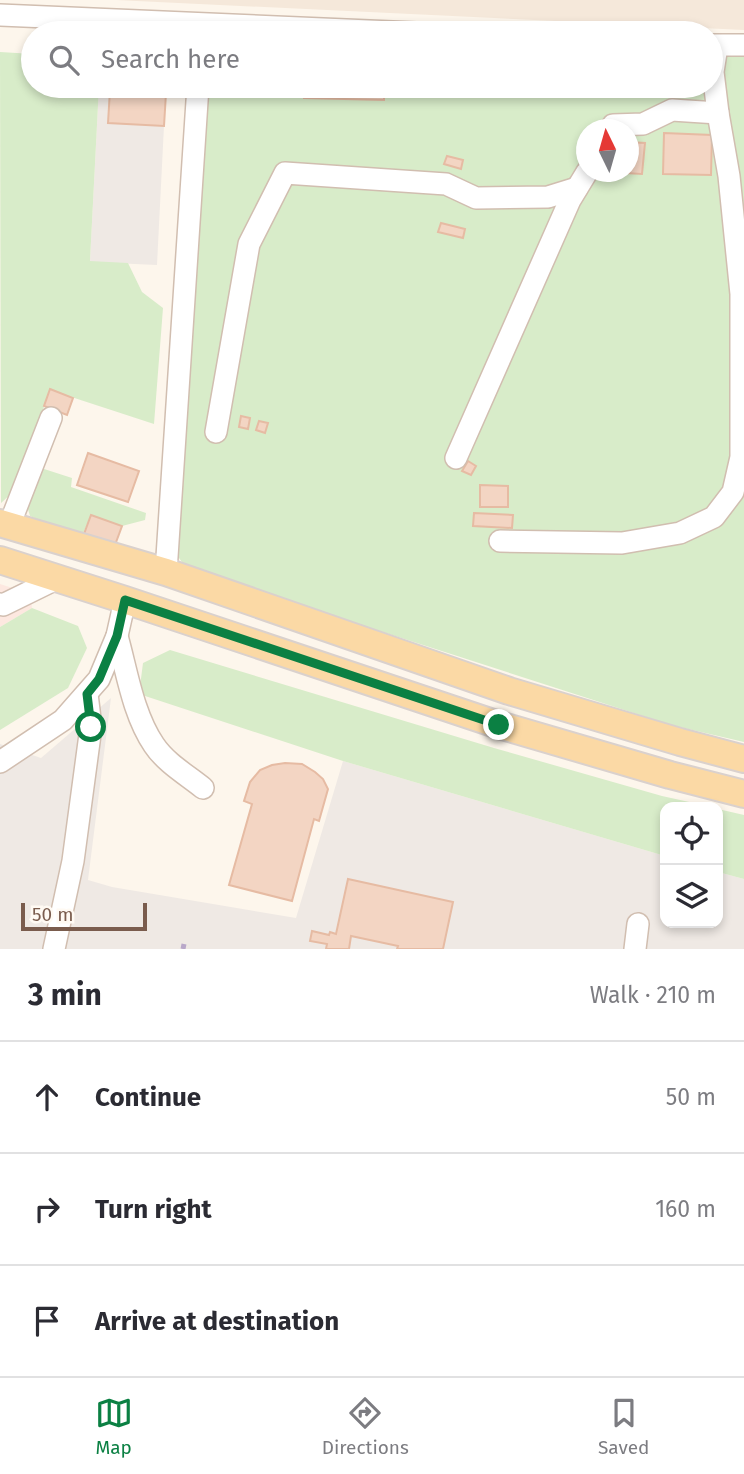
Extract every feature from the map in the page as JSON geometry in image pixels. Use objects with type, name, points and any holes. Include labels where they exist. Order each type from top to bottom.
[{"type":"main road","points":[[4,525],[166,572],[509,691],[744,759]]},
{"type":"main road","points":[[0,560],[499,725],[744,794]]},
{"type":"street","points":[[0,15],[86,21]]},
{"type":"street","points":[[723,46],[744,45]]},
{"type":"street","points":[[166,572],[197,98]]},
{"type":"street","points":[[500,541],[622,543],[680,533],[714,517],[733,492],[741,457],[741,294],[729,176],[716,98]]},
{"type":"street","points":[[639,124],[672,110],[718,113]]},
{"type":"street","points":[[216,432],[249,244],[285,173],[446,184],[476,198],[548,197],[578,182]]},
{"type":"street","points":[[456,458],[581,182]]},
{"type":"street","points":[[4,525],[51,418]]},
{"type":"street","points":[[0,604],[3,605],[58,578]]},
{"type":"street","points":[[0,762],[64,720],[99,679],[117,636],[125,600]]},
{"type":"street","points":[[117,636],[144,727],[155,746],[170,762],[203,788]]},
{"type":"street","points":[[54,949],[73,861],[91,727],[87,694]]},
{"type":"street","points":[[635,949],[638,924]]},
{"type":"shaded area","points":[[116,0],[744,0],[744,30],[723,29],[723,21],[556,21]]},
{"type":"shaded area","points":[[98,98],[165,98],[157,265],[90,262]]},
{"type":"shaded area","points":[[0,584],[25,592],[32,608],[0,627]]},
{"type":"shaded area","points":[[111,698],[88,880],[112,887],[296,918],[343,761],[660,855],[660,928],[723,928],[723,873],[744,879],[744,949],[0,949],[0,744],[41,758]]},
{"type":"green space","points":[[0,52],[21,53],[21,98],[98,98],[90,261],[128,263],[142,292],[163,308],[154,424],[50,390],[14,491],[1,503]]},
{"type":"green space","points":[[723,54],[744,55],[744,742],[671,725],[187,569],[179,558],[176,536],[204,98],[723,98]]},
{"type":"green space","points":[[41,468],[72,478],[71,487],[146,513],[145,520],[122,526],[91,515],[81,538],[30,516],[27,506]]},
{"type":"green space","points":[[32,608],[78,626],[87,648],[68,688],[0,730],[0,627]]},
{"type":"green space","points":[[170,650],[494,748],[689,802],[660,802],[660,855],[343,761],[139,694],[143,663]]},
{"type":"green space","points":[[723,810],[744,815],[744,879],[723,873]]},
{"type":"building","points":[[110,98],[166,98],[164,126],[108,123]]},
{"type":"building","points":[[304,98],[384,98],[384,100]]},
{"type":"building","points":[[664,133],[712,135],[711,175],[663,174]]},
{"type":"building","points":[[639,143],[645,143],[642,174],[639,174]]},
{"type":"building","points":[[447,156],[463,160],[461,169],[444,164]]},
{"type":"building","points":[[441,223],[465,229],[463,238],[438,232]]},
{"type":"building","points":[[50,389],[73,398],[67,415],[44,406]]},
{"type":"building","points":[[241,416],[250,418],[248,429],[239,427]]},
{"type":"building","points":[[259,421],[268,423],[265,433],[256,430]]},
{"type":"building","points":[[88,453],[139,471],[128,502],[77,485]]},
{"type":"building","points":[[468,461],[476,466],[471,475],[462,471]]},
{"type":"building","points":[[480,485],[508,486],[508,507],[480,507]]},
{"type":"building","points":[[474,513],[513,515],[512,528],[473,526]]},
{"type":"building","points":[[91,515],[122,526],[115,545],[84,534]]},
{"type":"building","points":[[285,763],[302,764],[323,779],[328,789],[319,821],[314,819],[292,901],[229,885],[252,804],[244,801],[250,782],[260,770]]},
{"type":"building","points":[[348,879],[453,902],[443,949],[397,949],[398,946],[351,936],[349,949],[326,949],[327,944],[310,941],[312,931],[336,934]]},
{"type":"railway","points":[[183,949],[184,944]]},
{"type":"route","points":[[91,727],[87,694],[99,679],[117,636],[125,600],[499,725]]}]
